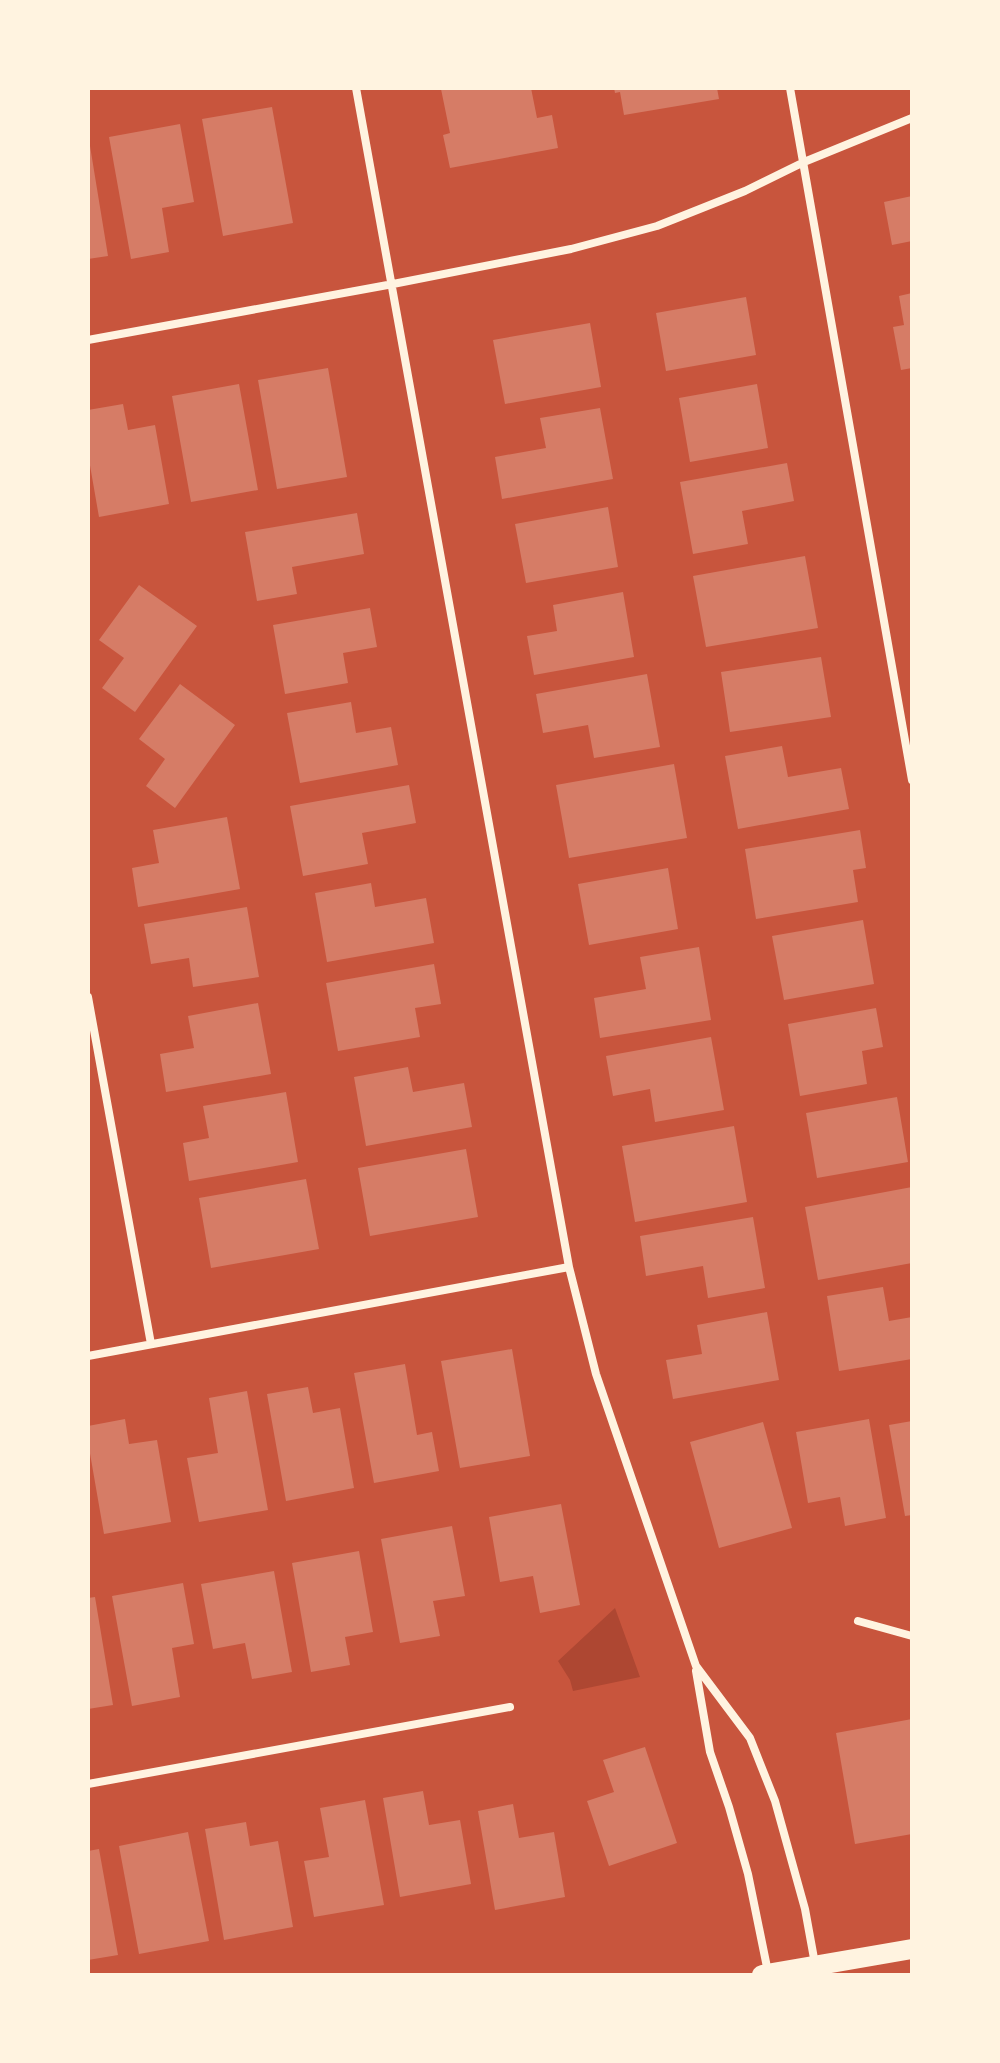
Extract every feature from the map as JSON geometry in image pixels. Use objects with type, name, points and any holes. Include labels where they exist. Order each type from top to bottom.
[{"type":"main road","points":[[767,1975],[816,1971],[912,1949]]},
{"type":"street","points":[[356,88],[569,1267],[596,1374],[696,1666],[710,1752],[748,1874],[767,1975]]},
{"type":"street","points":[[790,88],[912,780]]},
{"type":"street","points":[[88,340],[571,249],[657,226],[912,118]]},
{"type":"street","points":[[88,997],[151,1344]]},
{"type":"street","points":[[88,1356],[569,1267]]},
{"type":"street","points":[[858,1621],[912,1636]]},
{"type":"street","points":[[696,1666],[750,1738],[775,1801],[805,1909],[816,1971]]},
{"type":"street","points":[[88,1784],[510,1707]]},
{"type":"shaded area","points":[[615,1608],[640,1677],[573,1691],[558,1661]]},
{"type":"building","points":[[531,88],[537,118],[552,115],[558,148],[450,168],[443,135],[450,133],[441,89]]},
{"type":"building","points":[[614,88],[717,88],[719,99],[624,115],[620,92],[615,93]]},
{"type":"building","points":[[272,107],[293,223],[223,236],[202,119]]},
{"type":"building","points":[[180,124],[194,202],[162,208],[169,252],[131,259],[109,137]]},
{"type":"building","points":[[88,146],[108,256],[88,259]]},
{"type":"building","points":[[912,196],[912,241],[892,245],[884,202]]},
{"type":"building","points":[[912,293],[912,368],[901,370],[893,327],[904,325],[899,296]]},
{"type":"building","points":[[746,297],[756,355],[666,371],[656,313]]},
{"type":"building","points":[[590,323],[601,387],[505,404],[493,340]]},
{"type":"building","points":[[328,368],[347,477],[277,489],[258,380]]},
{"type":"building","points":[[239,384],[258,490],[191,502],[172,396]]},
{"type":"building","points":[[757,384],[768,448],[690,462],[679,398]]},
{"type":"building","points":[[123,404],[128,430],[155,425],[169,504],[99,517],[88,454],[88,410]]},
{"type":"building","points":[[600,408],[613,479],[502,499],[495,457],[546,448],[540,418]]},
{"type":"building","points":[[787,463],[794,501],[742,511],[748,544],[693,554],[680,482]]},
{"type":"building","points":[[608,507],[618,567],[526,583],[515,524]]},
{"type":"building","points":[[357,513],[364,554],[292,567],[297,594],[257,601],[245,532]]},
{"type":"building","points":[[805,556],[818,628],[706,647],[693,576]]},
{"type":"building","points":[[139,585],[197,626],[135,712],[102,688],[124,658],[99,640]]},
{"type":"building","points":[[623,592],[634,657],[534,675],[527,636],[557,631],[553,605]]},
{"type":"building","points":[[370,608],[377,647],[343,653],[348,683],[285,694],[273,625]]},
{"type":"building","points":[[821,657],[831,717],[730,732],[721,672]]},
{"type":"building","points":[[647,674],[660,747],[594,758],[588,725],[543,733],[536,694]]},
{"type":"building","points":[[180,684],[235,725],[175,808],[146,786],[165,759],[139,739]]},
{"type":"building","points":[[351,702],[356,733],[391,727],[398,765],[300,783],[287,713]]},
{"type":"building","points":[[782,746],[788,777],[841,768],[849,809],[738,829],[725,756]]},
{"type":"building","points":[[674,764],[687,838],[569,858],[556,785]]},
{"type":"building","points":[[409,785],[416,823],[362,833],[368,864],[303,876],[290,806]]},
{"type":"building","points":[[227,817],[240,889],[138,907],[132,868],[159,863],[153,830]]},
{"type":"building","points":[[860,830],[866,868],[853,870],[858,902],[756,919],[745,849]]},
{"type":"building","points":[[668,868],[678,929],[589,945],[578,884]]},
{"type":"building","points":[[371,883],[375,907],[426,898],[434,943],[327,962],[315,893]]},
{"type":"building","points":[[247,907],[259,977],[193,987],[189,958],[151,964],[144,924]]},
{"type":"building","points":[[863,920],[874,984],[784,1000],[772,936]]},
{"type":"building","points":[[699,947],[711,1020],[600,1038],[594,998],[646,989],[640,957]]},
{"type":"building","points":[[434,964],[441,1004],[415,1008],[420,1037],[338,1051],[326,983]]},
{"type":"building","points":[[258,1003],[271,1074],[166,1092],[160,1054],[194,1048],[188,1016]]},
{"type":"building","points":[[876,1008],[883,1047],[862,1051],[867,1084],[800,1096],[788,1024]]},
{"type":"building","points":[[711,1037],[724,1110],[655,1122],[650,1089],[613,1096],[606,1056]]},
{"type":"building","points":[[408,1067],[413,1092],[464,1083],[472,1127],[366,1146],[354,1077]]},
{"type":"building","points":[[286,1092],[298,1162],[189,1181],[183,1143],[209,1138],[203,1106]]},
{"type":"building","points":[[897,1097],[908,1162],[817,1178],[806,1113]]},
{"type":"building","points":[[734,1126],[747,1202],[635,1222],[622,1146]]},
{"type":"building","points":[[466,1149],[478,1217],[370,1236],[358,1168]]},
{"type":"building","points":[[306,1179],[319,1249],[211,1268],[199,1198]]},
{"type":"building","points":[[912,1187],[912,1263],[818,1280],[805,1207]]},
{"type":"building","points":[[753,1217],[765,1288],[708,1298],[703,1266],[646,1276],[640,1236]]},
{"type":"building","points":[[883,1287],[889,1321],[912,1317],[912,1359],[839,1371],[827,1296]]},
{"type":"building","points":[[767,1312],[779,1380],[673,1399],[666,1360],[702,1354],[697,1325]]},
{"type":"building","points":[[512,1349],[530,1456],[460,1468],[441,1361]]},
{"type":"building","points":[[405,1364],[417,1435],[432,1432],[439,1471],[374,1483],[354,1373]]},
{"type":"building","points":[[308,1387],[313,1413],[340,1408],[354,1488],[286,1501],[267,1394]]},
{"type":"building","points":[[247,1391],[268,1510],[199,1522],[187,1458],[218,1453],[209,1398]]},
{"type":"building","points":[[125,1419],[129,1444],[157,1440],[171,1522],[104,1534],[88,1426]]},
{"type":"building","points":[[869,1419],[886,1518],[845,1526],[840,1497],[808,1503],[796,1432]]},
{"type":"building","points":[[912,1421],[912,1515],[905,1516],[889,1425]]},
{"type":"building","points":[[763,1422],[792,1528],[719,1548],[690,1442]]},
{"type":"building","points":[[561,1504],[580,1605],[540,1613],[533,1576],[500,1582],[489,1517]]},
{"type":"building","points":[[452,1526],[465,1596],[433,1601],[440,1636],[400,1643],[381,1539]]},
{"type":"building","points":[[359,1551],[373,1632],[345,1637],[350,1665],[311,1672],[292,1563]]},
{"type":"building","points":[[274,1571],[292,1672],[252,1679],[245,1643],[213,1649],[201,1584]]},
{"type":"building","points":[[183,1583],[194,1644],[172,1648],[180,1697],[132,1706],[112,1596]]},
{"type":"building","points":[[95,1597],[113,1705],[88,1709],[88,1598]]},
{"type":"building","points":[[912,1719],[912,1834],[855,1844],[836,1733]]},
{"type":"building","points":[[645,1747],[677,1843],[609,1866],[587,1801],[614,1792],[603,1760]]},
{"type":"building","points":[[423,1791],[429,1825],[460,1820],[471,1884],[400,1897],[383,1798]]},
{"type":"building","points":[[365,1800],[384,1905],[314,1917],[304,1861],[329,1857],[320,1808]]},
{"type":"building","points":[[513,1804],[519,1838],[554,1832],[565,1897],[495,1910],[478,1811]]},
{"type":"building","points":[[246,1822],[250,1846],[278,1841],[293,1927],[224,1940],[205,1829]]},
{"type":"building","points":[[188,1832],[209,1941],[139,1954],[119,1846]]},
{"type":"building","points":[[99,1849],[118,1955],[88,1960],[88,1851]]}]
